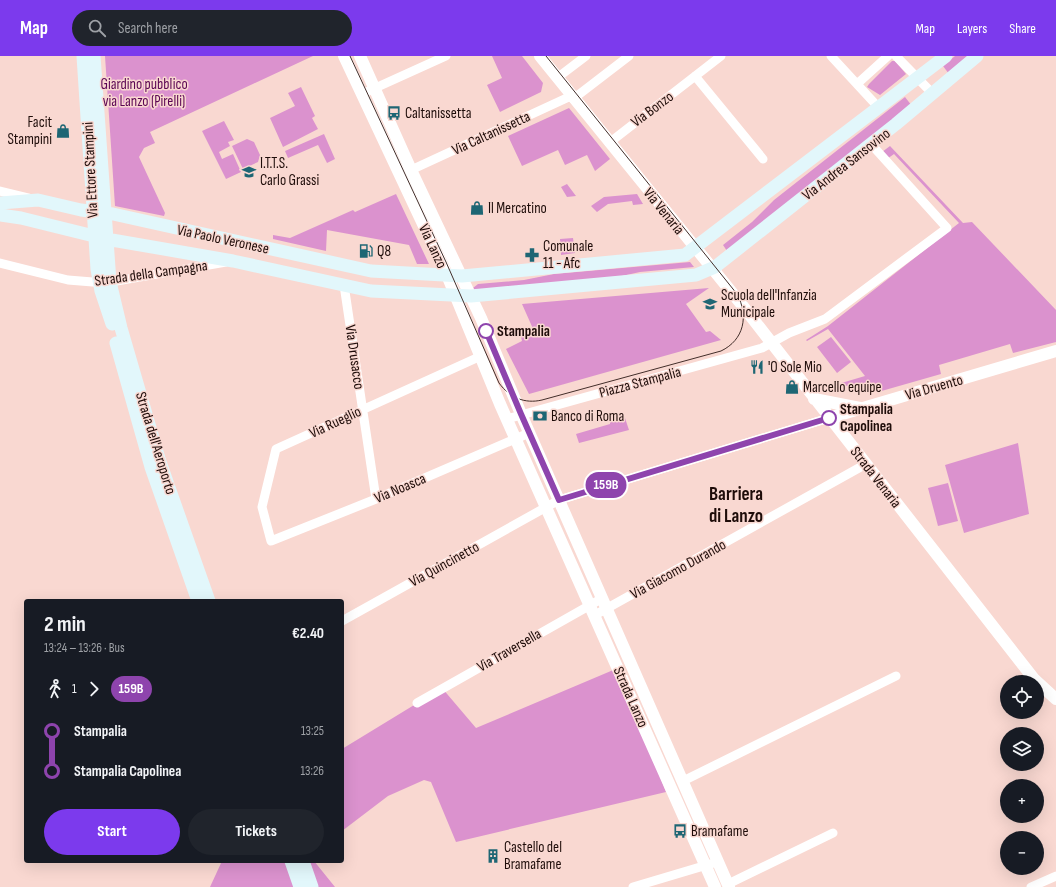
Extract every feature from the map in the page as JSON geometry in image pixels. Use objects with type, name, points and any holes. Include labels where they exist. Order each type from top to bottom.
[{"type":"main road","name":"Via Ettore Stampini","points":[[83,56],[104,283]]},
{"type":"main road","name":"Via Ettore Stampini","points":[[94,56],[98,212]]},
{"type":"main road","name":"Via Andrea Sansovino","points":[[695,248],[946,56]]},
{"type":"main road","name":"Via Andrea Sansovino","points":[[713,269],[933,94],[977,56]]},
{"type":"main road","name":"Via Paolo Veronese","points":[[38,200],[371,271],[447,275]]},
{"type":"main road","points":[[0,203],[38,200]]},
{"type":"main road","name":"Via Paolo Veronese","points":[[0,215],[22,218],[100,238],[232,261],[371,291],[454,294]]},
{"type":"main road","points":[[447,275],[462,276],[685,255],[695,248]]},
{"type":"main road","points":[[454,294],[471,296],[696,275],[713,269]]},
{"type":"main road","name":"Strada dell'Aeroporto","points":[[104,283],[151,467],[197,599]]},
{"type":"main road","name":"Strada dell'Aeroporto","points":[[104,283],[120,328],[160,462],[208,599]]},
{"type":"main road","points":[[292,863],[300,887]]},
{"type":"main road","points":[[303,863],[312,887]]},
{"type":"street","name":"Via Lanzo","points":[[344,56],[447,275],[516,439]]},
{"type":"street","name":"Via Lanzo","points":[[360,56],[411,170],[471,296],[521,414]]},
{"type":"street","points":[[362,94],[446,56]]},
{"type":"street","name":"Via Venaria","points":[[540,56],[609,143],[713,269],[771,343]]},
{"type":"street","points":[[557,78],[586,56]]},
{"type":"street","name":"Via Caltanissetta","points":[[411,170],[572,97],[629,56]]},
{"type":"street","name":"Via Bonzo","points":[[609,143],[722,56]]},
{"type":"street","points":[[831,56],[879,108]]},
{"type":"street","points":[[857,84],[888,56]]},
{"type":"street","points":[[896,56],[933,94]]},
{"type":"street","points":[[696,76],[763,159]]},
{"type":"street","points":[[771,343],[789,333],[825,319],[947,228],[871,144]]},
{"type":"street","name":"Via Paolo Veronese","points":[[0,191],[38,200]]},
{"type":"street","name":"Strada della Campagna","points":[[0,263],[49,276],[83,282],[104,283],[232,261]]},
{"type":"street","name":"Via Drusacco","points":[[344,285],[376,499]]},
{"type":"street","name":"Strada Venaria","points":[[771,343],[1034,679],[1056,699]]},
{"type":"street","name":"Piazza Stampalia","points":[[507,419],[733,357],[771,343]]},
{"type":"street","name":"Via Druento","points":[[559,500],[861,408],[1056,352]]},
{"type":"street","name":"Via Rueglio","points":[[271,541],[262,507],[276,449],[481,356]]},
{"type":"street","points":[[814,399],[861,408]]},
{"type":"street","name":"Strada Lanzo","points":[[521,414],[559,500],[598,607],[715,887]]},
{"type":"street","name":"Via Noasca","points":[[271,541],[376,499],[529,433]]},
{"type":"street","name":"Strada Lanzo","points":[[516,439],[546,507],[598,607],[683,781],[728,886],[833,832]]},
{"type":"street","name":"Via Giacomo Durando","points":[[598,607],[866,464]]},
{"type":"street","points":[[546,507],[559,500]]},
{"type":"street","name":"Via Quincinetto","points":[[344,620],[546,507]]},
{"type":"street","name":"Via Traversella","points":[[417,703],[598,607]]},
{"type":"street","points":[[683,781],[896,676]]},
{"type":"street","points":[[633,887],[717,862]]},
{"type":"street","points":[[1031,887],[1056,876]]},
{"type":"green space","name":"Giardino pubblico via Lanzo (Pirelli)","points":[[105,56],[313,56],[150,132],[155,143],[144,148],[139,157],[165,213],[164,216],[115,206]]},
{"type":"green space","points":[[492,56],[522,56],[543,83],[541,92],[500,112],[487,85],[502,78]]},
{"type":"green space","points":[[955,56],[971,56],[949,74],[943,66]]},
{"type":"green space","points":[[892,61],[895,61],[906,74],[880,95],[867,87],[869,84]]},
{"type":"green space","points":[[301,87],[315,116],[312,118],[318,129],[283,147],[270,118],[295,106],[288,93]]},
{"type":"green space","points":[[905,97],[912,106],[727,251],[723,245],[752,222],[774,200]]},
{"type":"green space","points":[[569,108],[610,159],[595,171],[587,155],[565,165],[558,150],[522,166],[508,136]]},
{"type":"green space","points":[[224,121],[234,140],[228,142],[230,146],[219,152],[222,159],[233,154],[241,172],[226,179],[202,131]]},
{"type":"green space","points":[[324,134],[335,159],[327,163],[318,145],[288,158],[285,151]]},
{"type":"green space","points":[[247,139],[254,142],[260,155],[258,162],[243,169],[232,146]]},
{"type":"green space","points":[[890,146],[963,223],[972,222],[1056,310],[1056,342],[1013,353],[1010,344],[939,365],[941,374],[878,392],[838,384],[865,376],[828,329],[807,341],[806,340],[828,326],[959,223],[894,154],[887,159],[882,152]]},
{"type":"green space","points":[[567,184],[576,196],[567,197],[561,187]]},
{"type":"green space","points":[[396,194],[429,264],[417,264],[409,245],[327,230],[326,251],[273,239],[273,235],[290,238],[353,210],[355,212]]},
{"type":"green space","points":[[637,194],[643,204],[633,205],[632,201],[608,204],[597,212],[591,206],[604,197]]},
{"type":"green space","points":[[573,238],[575,253],[561,255],[560,239]]},
{"type":"green space","points":[[690,262],[694,267],[640,272],[613,278],[477,292],[473,288],[478,284],[524,280],[554,274]]},
{"type":"green space","points":[[709,288],[686,304],[706,332],[710,331],[721,340],[529,394],[506,349],[522,341],[521,337],[534,331],[522,304]]},
{"type":"green space","points":[[831,337],[851,362],[837,373],[817,347]]},
{"type":"green space","points":[[623,412],[629,430],[579,443],[576,434],[610,424],[610,416]]},
{"type":"green space","points":[[1018,443],[1029,514],[964,533],[945,465]]},
{"type":"green space","points":[[948,483],[958,521],[938,526],[928,488]]},
{"type":"green space","points":[[618,668],[666,792],[456,842],[431,782],[424,780],[388,796],[344,829],[344,748],[442,688],[476,728]]},
{"type":"green space","points":[[221,863],[316,863],[335,887],[210,887]]},
{"type":"tram line","points":[[350,56],[446,262],[499,383],[508,393],[518,399],[530,401],[542,400],[721,351],[735,341],[742,327],[743,319],[741,302],[737,294],[546,56]]},
{"type":"bus line","name":"159B","points":[[486,331],[559,500],[568,496],[829,418]]},
{"type":"place","name":"Caltanissetta","points":[[394,113]]},
{"type":"place","name":"Facit Stampini","points":[[63,131]]},
{"type":"place","name":"I.T.T.S. Carlo Grassi","points":[[249,172]]},
{"type":"place","name":"Il Mercatino","points":[[477,208]]},
{"type":"place","name":"Q8","points":[[366,251]]},
{"type":"place","name":"Comunale 11 - Afc","points":[[532,255]]},
{"type":"place","name":"Scuola dell'Infanzia Municipale","points":[[710,304]]},
{"type":"place","name":"Stampalia","points":[[486,331]]},
{"type":"place","name":"'O Sole Mio","points":[[757,367]]},
{"type":"place","name":"Marcello equipe","points":[[792,387]]},
{"type":"place","name":"Banco di Roma","points":[[540,416]]},
{"type":"place","name":"Stampalia Capolinea","points":[[829,418]]},
{"type":"place","name":"Bramafame","points":[[680,831]]},
{"type":"place","name":"Castello del Bramafame","points":[[493,856]]},
{"type":"district","name":"Barriera di Lanzo","points":[[736,504]]}]
